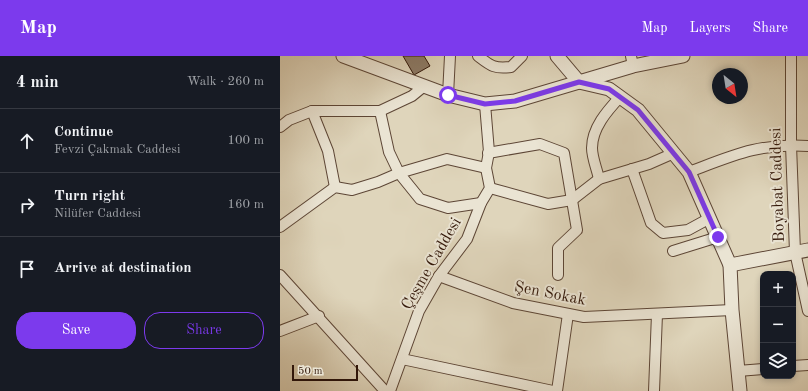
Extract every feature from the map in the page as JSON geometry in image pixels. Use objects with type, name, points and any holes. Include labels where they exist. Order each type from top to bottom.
[{"type":"street","points":[[346,56],[423,87],[485,104],[515,101],[579,82],[632,61],[683,56]]},
{"type":"street","points":[[448,95],[450,56]]},
{"type":"street","points":[[478,56],[490,66],[501,68],[511,67],[522,56]]},
{"type":"street","points":[[557,56],[579,82],[609,89],[638,110],[689,172],[730,265],[732,310],[740,391]]},
{"type":"street","name":"Boyabat Caddesi","points":[[791,56],[791,145],[795,252],[808,311]]},
{"type":"street","points":[[280,127],[289,120],[312,111],[380,111],[412,96],[423,87]]},
{"type":"street","points":[[599,179],[592,148],[596,131],[605,113],[620,97]]},
{"type":"street","points":[[485,104],[488,153],[486,168],[490,188],[548,204],[572,200],[599,179],[632,169],[674,153]]},
{"type":"street","points":[[312,111],[328,151],[335,187]]},
{"type":"street","points":[[380,111],[389,152],[399,173],[420,199],[448,208],[481,203]]},
{"type":"street","points":[[488,153],[540,144],[564,153],[576,230],[558,248],[558,275]]},
{"type":"street","points":[[689,172],[749,150],[778,145],[808,146]]},
{"type":"street","points":[[280,227],[335,187],[352,190],[378,182],[399,173],[447,159],[486,168]]},
{"type":"street","points":[[632,169],[651,223],[662,233],[688,230],[710,218]]},
{"type":"street","name":"Çeşme Caddesi","points":[[390,391],[419,311],[439,276],[467,239],[481,203],[490,188]]},
{"type":"street","points":[[673,251],[718,237]]},
{"type":"street","points":[[730,265],[808,250]]},
{"type":"street","points":[[280,275],[385,391]]},
{"type":"street","name":"Şen Sokak","points":[[439,276],[514,303],[584,317],[732,310]]},
{"type":"street","points":[[557,391],[568,314]]},
{"type":"street","points":[[654,391],[657,314]]},
{"type":"street","points":[[280,331],[318,316]]},
{"type":"street","points":[[402,359],[553,391]]},
{"type":"street","points":[[796,366],[808,365]]},
{"type":"street","points":[[738,371],[760,368]]},
{"type":"building","points":[[403,56],[424,56],[430,66],[414,75]]},
{"type":"route","points":[[448,95],[485,104],[515,101],[579,82],[609,89],[638,110],[689,172],[718,237]]}]
